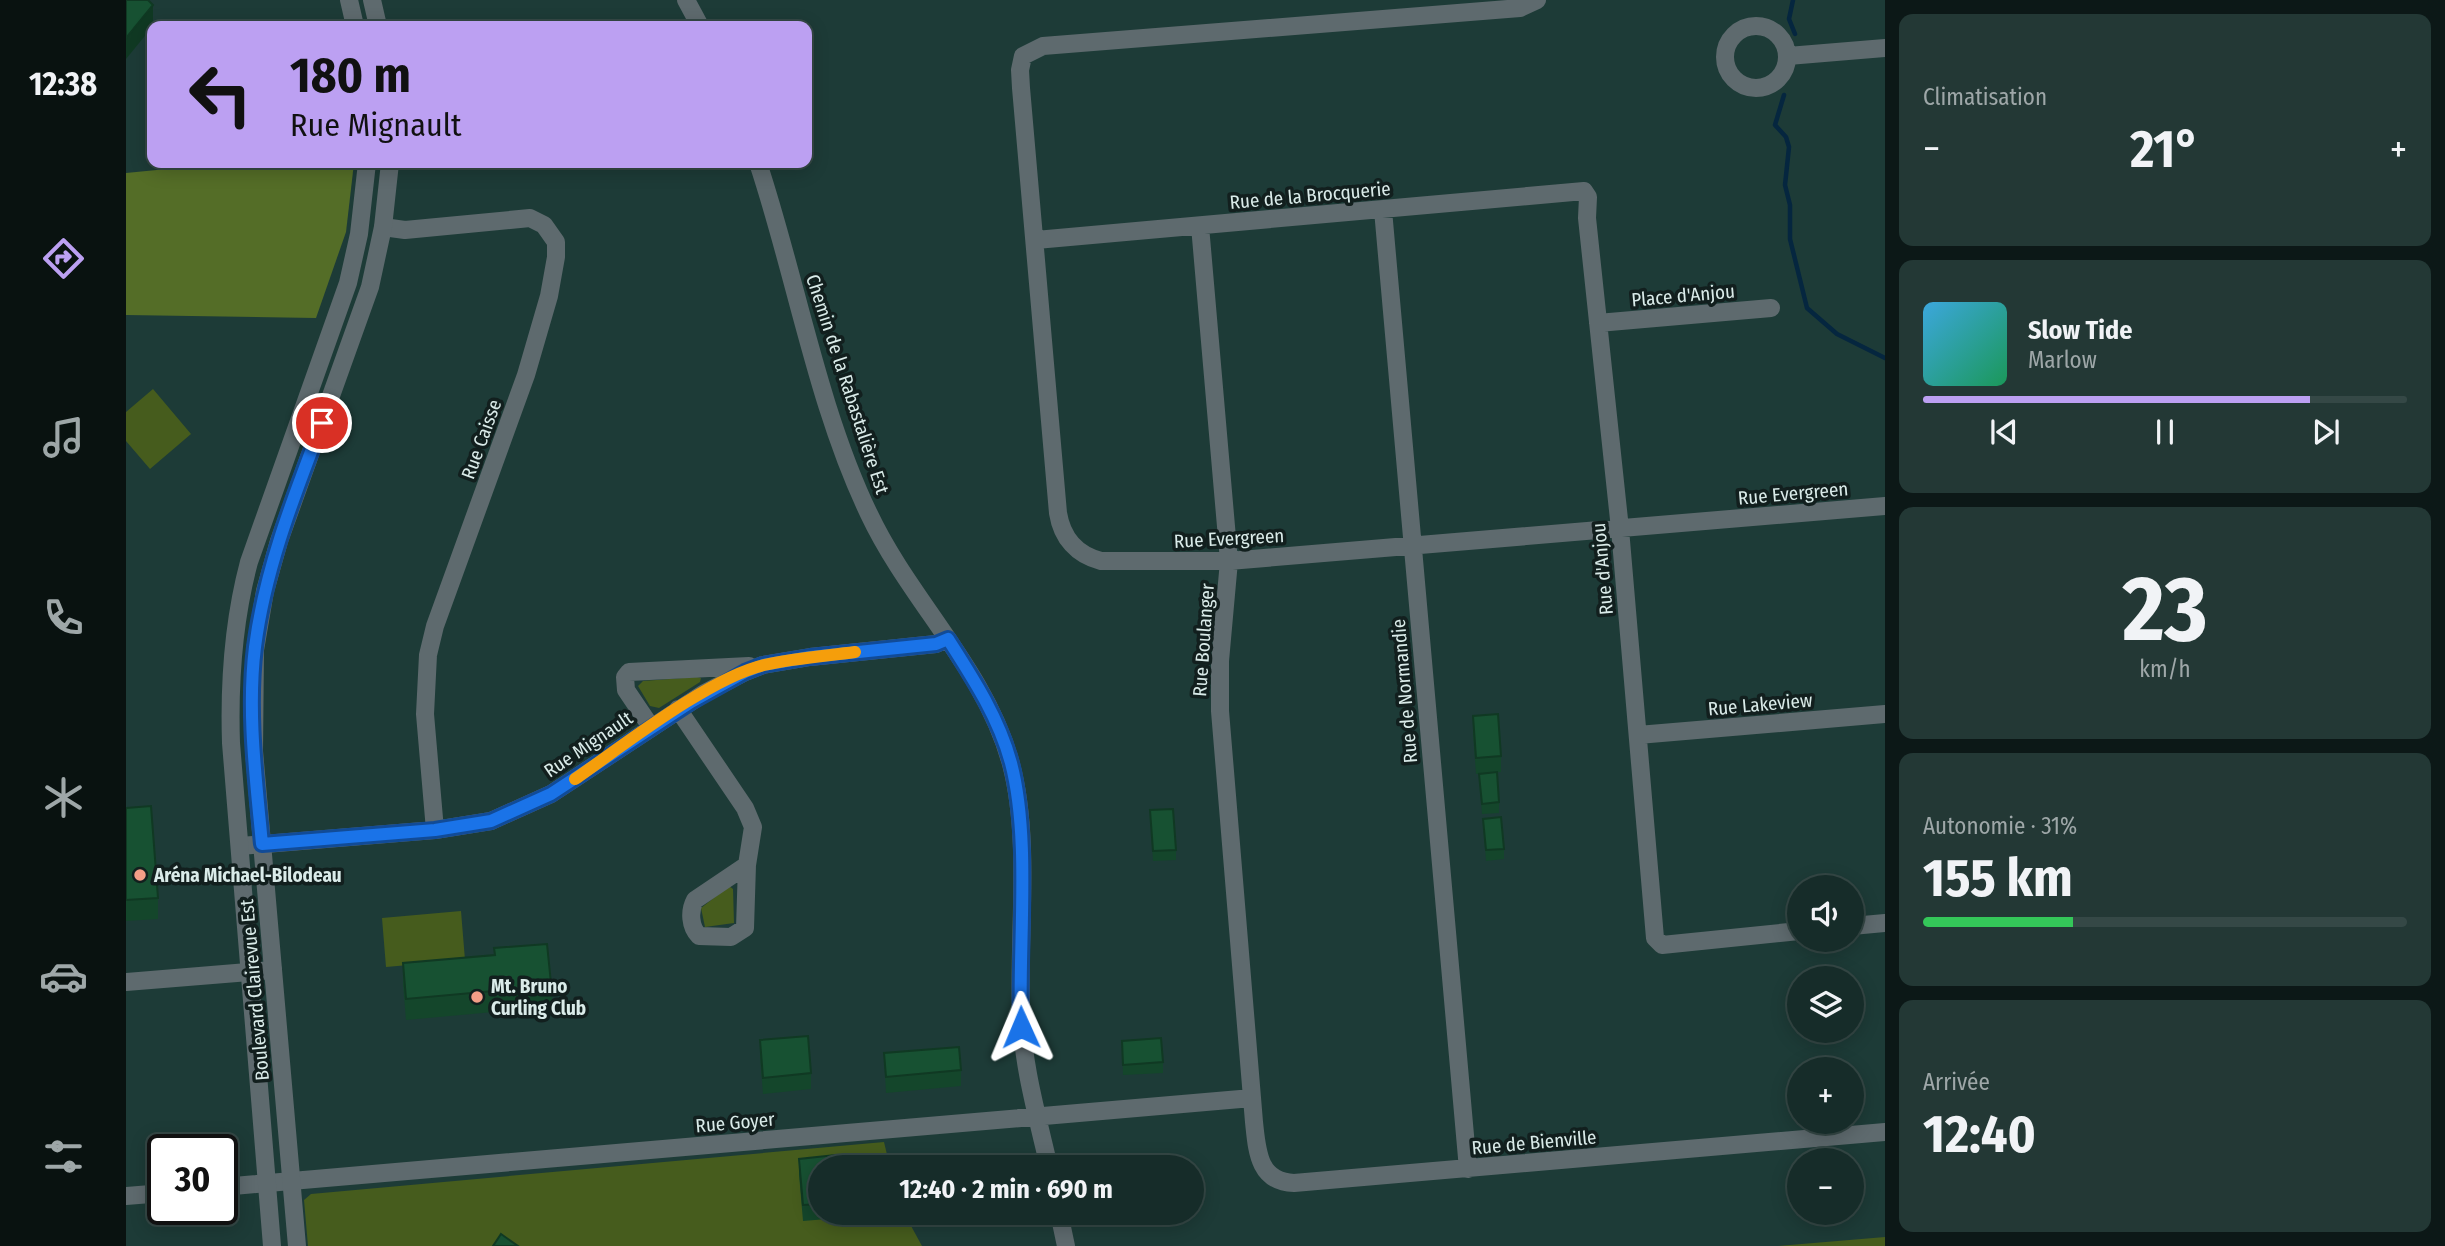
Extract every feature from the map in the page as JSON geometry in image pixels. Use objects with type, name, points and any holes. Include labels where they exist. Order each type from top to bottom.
[{"type":"street","points":[[372,0],[377,21]]},
{"type":"street","points":[[686,0],[697,21]]},
{"type":"street","name":"Rue Evergreen","points":[[1537,0],[1520,8],[1042,46],[1023,56],[1020,70],[1021,88],[1058,513],[1064,533],[1082,553],[1101,561],[1229,561],[1885,506]]},
{"type":"street","points":[[352,1],[354,21]]},
{"type":"street","points":[[1788,56],[1885,48]]},
{"type":"street","name":"Boulevard Clairevue Est","points":[[272,1246],[230,705],[240,597],[266,510],[348,283],[359,234],[366,168]]},
{"type":"street","name":"Boulevard Clairevue Est","points":[[297,1246],[262,844],[253,700],[255,650],[265,591],[279,541],[361,317],[383,227],[389,168]]},
{"type":"street","name":"Chemin de la Rabastalière Est","points":[[759,168],[825,392],[857,488],[890,554],[948,639],[989,709],[1004,743],[1014,779],[1019,823],[1021,1027],[1046,1155]]},
{"type":"street","name":"Rue de la Brocquerie","points":[[1036,240],[1383,210],[1579,189],[1586,193]]},
{"type":"street","name":"Rue d'Anjou","points":[[1586,193],[1620,529],[1657,943],[1664,945],[1787,932]]},
{"type":"street","name":"Rue de Normandie","points":[[1383,210],[1468,1169]]},
{"type":"street","name":"Rue Caisse","points":[[383,227],[405,230],[530,218],[548,228],[556,246],[536,346],[431,640],[425,699],[435,830]]},
{"type":"street","name":"Rue Boulanger","points":[[1200,226],[1229,561],[1220,661],[1220,711],[1252,1098]]},
{"type":"street","name":"Place d'Anjou","points":[[1598,323],[1771,308]]},
{"type":"street","name":"Rue Mignault","points":[[240,846],[435,830],[491,821],[529,806],[566,785],[678,709],[725,681],[763,665],[936,644],[948,639]]},
{"type":"street","points":[[651,727],[624,686],[629,672],[763,665]]},
{"type":"street","points":[[678,709],[751,818],[754,838],[747,864]]},
{"type":"street","name":"Rue Lakeview","points":[[1638,735],[1885,714]]},
{"type":"street","points":[[1864,925],[1885,923]]},
{"type":"street","points":[[126,982],[273,970]]},
{"type":"street","name":"Rue de Bienville","points":[[1252,1098],[1258,1157],[1265,1171],[1279,1180],[1294,1183],[1885,1132]]},
{"type":"street","name":"Rue Goyer","points":[[238,1186],[1252,1098]]},
{"type":"street","points":[[126,1196],[147,1194]]},
{"type":"street","points":[[1062,1225],[1066,1246]]},
{"type":"green space","points":[[177,168],[353,168],[346,232],[316,318],[126,315],[126,173]]},
{"type":"green space","points":[[153,389],[191,434],[150,469],[126,441],[126,412]]},
{"type":"green space","points":[[701,678],[700,682],[659,708],[650,706],[638,686],[643,681]]},
{"type":"green space","points":[[729,886],[733,889],[734,923],[705,927],[701,908]]},
{"type":"green space","points":[[461,911],[465,960],[386,967],[382,918]]},
{"type":"green space","points":[[884,1142],[887,1155],[808,1155],[808,1225],[911,1225],[922,1246],[308,1246],[304,1200],[311,1194]]},
{"type":"green space","points":[[1885,1237],[1885,1246],[1778,1246]]},
{"type":"building","points":[[126,0],[148,0],[153,5],[126,38]]},
{"type":"building","points":[[1498,714],[1501,756],[1476,758],[1473,716]]},
{"type":"building","points":[[1497,772],[1499,802],[1482,804],[1479,774]]},
{"type":"building","name":"Aréna Michael-Bilodeau","points":[[151,806],[158,898],[126,900],[126,808]]},
{"type":"building","points":[[1173,809],[1176,850],[1153,851],[1150,810]]},
{"type":"building","points":[[1501,817],[1504,849],[1486,850],[1483,819]]},
{"type":"building","points":[[547,944],[552,993],[517,996],[516,989],[406,999],[403,963],[495,955],[494,948]]},
{"type":"building","points":[[808,1036],[811,1073],[763,1078],[760,1040]]},
{"type":"building","points":[[1161,1038],[1163,1062],[1123,1065],[1122,1041]]},
{"type":"building","points":[[959,1047],[961,1070],[886,1077],[884,1053]]},
{"type":"building","points":[[808,1158],[808,1205],[803,1205],[799,1159]]},
{"type":"building","points":[[501,1234],[518,1246],[493,1246]]},
{"type":"waterway","points":[[1793,0],[1789,19],[1795,34]]},
{"type":"waterway","points":[[1784,95],[1775,125],[1786,137],[1789,147],[1785,185],[1790,205],[1790,239],[1807,308],[1837,334],[1885,358]]},
{"type":"slow traffic","points":[[575,779],[678,709],[732,678],[763,665],[855,652]]},
{"type":"place","name":"Aréna Michael-Bilodeau","points":[[140,875]]},
{"type":"place","name":"Mt. Bruno Curling Club","points":[[477,997]]},
{"type":"route","points":[[322,423],[271,566],[259,621],[253,674],[253,725],[262,844],[435,830],[491,821],[551,794],[717,685],[745,672],[785,661],[936,644],[948,639],[989,709],[1012,766],[1019,809],[1021,1027]]}]
